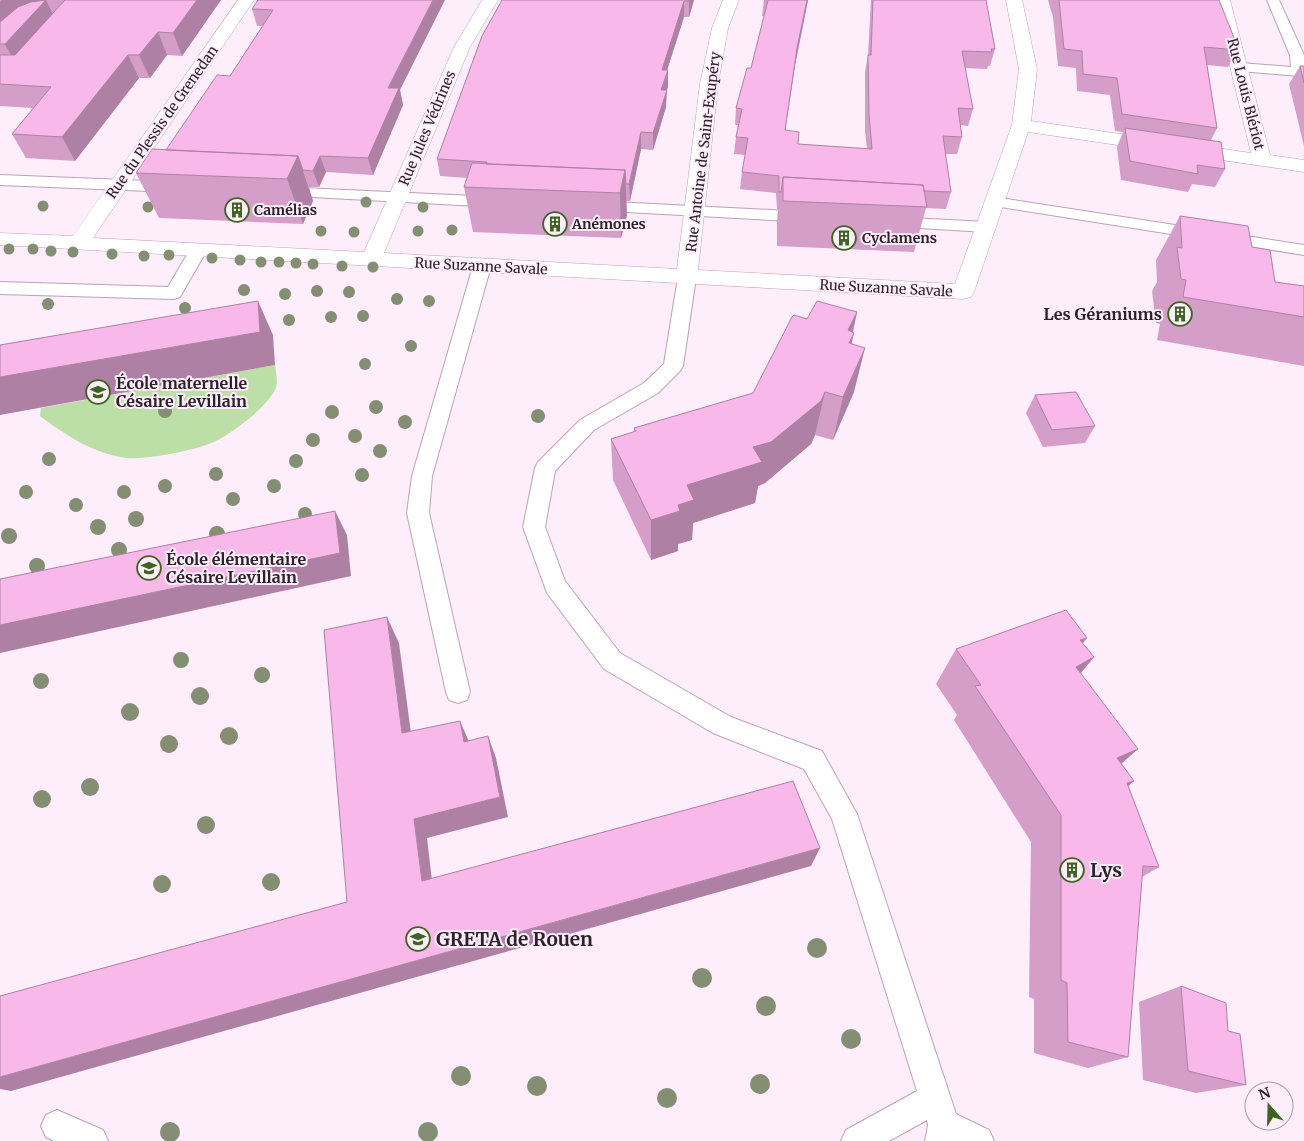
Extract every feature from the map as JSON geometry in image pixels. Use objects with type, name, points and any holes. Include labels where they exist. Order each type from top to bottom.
[{"type":"street","name":"Rue du Plessis de Grenedan","points":[[78,244],[246,0]]},
{"type":"street","name":"Rue Jules Védrines","points":[[371,260],[462,47],[490,0]]},
{"type":"street","name":"Rue Antoine de Saint-Exupéry","points":[[687,277],[709,84],[720,28],[731,0]]},
{"type":"street","points":[[986,227],[1021,125],[1028,69],[1014,0]]},
{"type":"street","name":"Rue Louis Blériot","points":[[1222,0],[1262,160]]},
{"type":"street","points":[[1021,125],[1304,166]]},
{"type":"street","name":"Rue Suzanne Savale","points":[[0,240],[963,292],[986,227]]},
{"type":"lane","points":[[1240,67],[1299,72],[1297,55],[1273,0]]},
{"type":"lane","points":[[0,180],[188,188]]},
{"type":"lane","points":[[268,192],[516,203]]},
{"type":"lane","points":[[994,202],[1304,250]]},
{"type":"lane","points":[[576,206],[821,218]]},
{"type":"lane","points":[[879,221],[986,227]]},
{"type":"lane","points":[[0,288],[174,293],[198,250]]},
{"type":"lane","points":[[458,692],[418,513],[422,476],[482,266]]},
{"type":"lane","points":[[687,277],[673,366],[651,388],[587,426],[544,468],[534,527],[555,586],[612,661],[722,724],[813,760],[844,814],[940,1122]]},
{"type":"lane","points":[[857,1141],[940,1122],[978,1141]]},
{"type":"lane","points":[[57,1126],[92,1141]]},
{"type":"green space","points":[[275,365],[276,388],[266,403],[241,425],[216,441],[185,451],[135,458],[114,456],[81,443],[40,416],[41,408]]},
{"type":"building","points":[[46,0],[5,44],[0,44],[0,22],[18,7],[31,2]]},
{"type":"building","points":[[65,0],[197,0],[173,33],[158,32],[139,55],[128,55],[62,137],[12,134],[51,87],[0,84],[0,55],[15,55]]},
{"type":"building","points":[[258,0],[433,0],[388,88],[399,88],[368,158],[320,156],[313,171],[303,170],[298,156],[166,150],[217,75],[230,76],[273,10],[252,9]]},
{"type":"building","points":[[502,0],[689,0],[684,1],[662,70],[668,70],[661,90],[667,90],[653,133],[641,132],[629,184],[626,184],[625,170],[486,164],[487,162],[437,159],[482,36]]},
{"type":"building","points":[[768,0],[807,0],[797,48],[785,130],[799,132],[798,144],[872,149],[869,114],[868,55],[871,55],[873,0],[986,0],[995,49],[991,49],[992,52],[962,51],[973,109],[958,108],[962,137],[943,136],[951,192],[924,191],[923,185],[783,177],[781,192],[779,192],[779,176],[742,172],[748,138],[736,137],[742,109],[736,108],[747,68],[751,68]]},
{"type":"building","points":[[1059,0],[1219,0],[1237,50],[1204,47],[1217,128],[1122,114],[1117,78],[1083,74],[1082,51],[1064,49]]},
{"type":"building","points":[[1300,66],[1304,66],[1304,83]]},
{"type":"building","points":[[1125,128],[1221,142],[1225,169],[1197,165],[1198,174],[1130,161]]},
{"type":"building","points":[[152,149],[298,156],[287,179],[136,173]]},
{"type":"building","points":[[472,163],[625,170],[620,193],[464,187]]},
{"type":"building","points":[[783,177],[923,185],[927,207],[783,201]]},
{"type":"building","points":[[1180,216],[1248,226],[1252,247],[1270,250],[1275,282],[1304,286],[1304,317],[1183,297],[1186,280],[1181,279],[1177,247],[1182,248]]},
{"type":"building","points":[[258,301],[260,332],[0,377],[0,345]]},
{"type":"building","points":[[817,301],[857,312],[848,330],[854,333],[849,343],[865,348],[843,397],[825,392],[821,401],[771,442],[753,447],[762,462],[687,485],[694,500],[678,505],[680,511],[651,520],[611,439],[636,431],[634,428],[753,393],[792,317],[794,315],[807,319]]},
{"type":"building","points":[[1076,392],[1095,426],[1052,430],[1035,395]]},
{"type":"building","points":[[335,511],[340,553],[0,625],[0,579]]},
{"type":"building","points":[[1066,610],[1087,638],[1080,640],[1094,657],[1076,667],[1138,749],[1117,758],[1134,781],[1127,783],[1159,867],[1143,866],[1128,1057],[1068,1042],[1067,983],[1061,980],[1061,815],[975,686],[981,685],[956,649]]},
{"type":"building","points":[[387,617],[402,733],[460,721],[464,742],[488,736],[500,797],[414,819],[422,881],[793,781],[820,848],[0,1077],[0,996],[347,902],[324,630]]},
{"type":"building","points":[[1181,986],[1226,1003],[1228,1031],[1240,1034],[1246,1081],[1244,1085],[1188,1071]]},
{"type":"place","name":"Camélias","points":[[237,210]]},
{"type":"place","name":"Anémones","points":[[555,224]]},
{"type":"place","name":"Cyclamens","points":[[844,238]]},
{"type":"place","name":"Les Géraniums","points":[[1180,314]]},
{"type":"place","name":"École maternelle Césaire Levillain","points":[[98,392]]},
{"type":"place","name":"École élémentaire Césaire Levillain","points":[[149,568]]},
{"type":"place","name":"Lys","points":[[1072,870]]},
{"type":"place","name":"GRETA de Rouen","points":[[418,939]]}]
